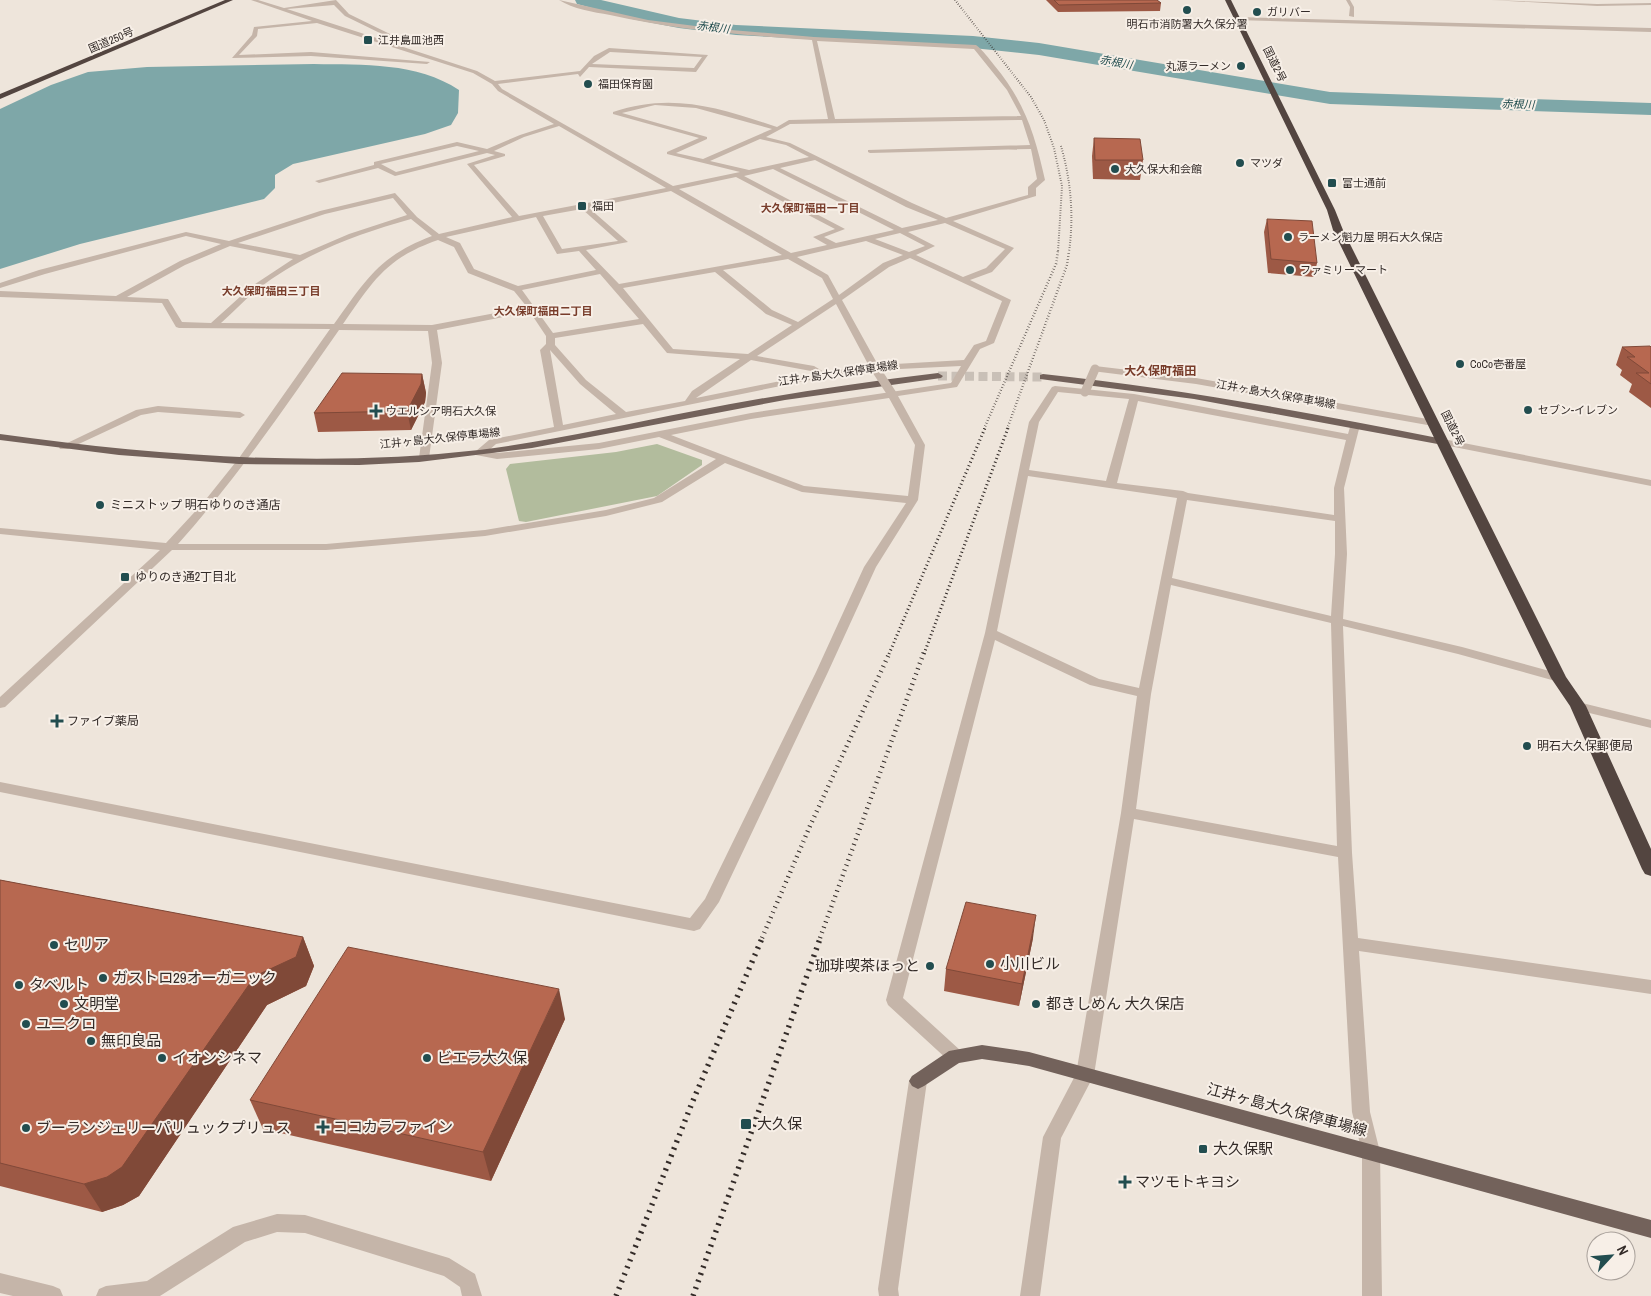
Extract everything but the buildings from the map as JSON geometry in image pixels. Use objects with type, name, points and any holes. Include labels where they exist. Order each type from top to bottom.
[{"type":"highway","name":"国道250号","points":[[0,90],[215,0]]},
{"type":"highway","name":"国道250号","points":[[0,97],[230,0]]},
{"type":"highway","name":"国道2号","points":[[1228,0],[1338,230],[1443,442],[1560,678],[1578,706],[1651,869]]},
{"type":"main road","name":"江井ヶ島大久保停車場線","points":[[0,437],[64,447],[243,460],[333,464],[480,452],[786,396],[938,376]]},
{"type":"main road","name":"江井ヶ島大久保停車場線","points":[[1043,376],[1106,382],[1355,424],[1443,442]]},
{"type":"main road","name":"江井ヶ島大久保停車場線","points":[[918,1081],[955,1056],[982,1052],[1029,1059],[1651,1229]]},
{"type":"street","points":[[0,787],[694,924],[715,893],[822,672],[870,567],[913,500],[920,445],[825,277],[500,90],[494,83],[474,72],[253,0]]},
{"type":"street","points":[[561,0],[662,25],[720,32],[976,47],[1010,90],[1035,147],[1041,180],[1032,188],[1032,196],[944,221],[868,239],[790,256],[617,287]]},
{"type":"street","points":[[1348,0],[1352,7],[1352,16]]},
{"type":"street","points":[[1493,0],[1597,5],[1651,4]]},
{"type":"street","points":[[280,8],[334,2],[347,15],[388,36],[393,42],[392,45]]},
{"type":"street","points":[[1237,19],[1651,30]]},
{"type":"street","points":[[320,22],[256,28],[254,35],[234,56],[311,54],[386,57],[422,62],[440,61]]},
{"type":"street","points":[[373,39],[388,36]]},
{"type":"street","points":[[814,39],[832,122]]},
{"type":"street","points":[[494,83],[581,73],[587,65],[594,56],[609,50],[706,56],[696,70],[587,65]]},
{"type":"street","points":[[749,173],[669,153],[705,138],[615,113],[640,104],[688,105],[724,113],[778,129]]},
{"type":"street","points":[[704,161],[786,126],[789,122],[1023,118]]},
{"type":"street","points":[[319,181],[379,166],[395,174],[488,151],[522,136],[560,124]]},
{"type":"street","points":[[760,137],[788,144],[944,221],[1010,248],[989,270],[964,279]]},
{"type":"street","points":[[379,166],[376,163],[457,144],[503,155],[470,164],[518,219]]},
{"type":"street","points":[[870,150],[1035,147]]},
{"type":"street","points":[[0,704],[169,547],[243,460],[371,278],[383,264],[415,245],[436,238],[518,219],[739,176],[816,158]]},
{"type":"street","points":[[688,403],[695,393],[747,357],[838,299],[886,265],[912,256],[931,246],[899,232],[773,167]]},
{"type":"street","points":[[739,176],[841,229],[816,237],[834,246]]},
{"type":"street","points":[[117,299],[203,253],[329,210],[395,195],[410,217],[436,238],[457,246],[471,271],[517,289],[532,308],[550,341],[582,382],[624,415]]},
{"type":"street","points":[[539,216],[560,252],[624,242],[584,207]]},
{"type":"street","points":[[215,324],[260,284],[301,258],[340,241],[410,217]]},
{"type":"street","points":[[0,286],[42,272],[186,234],[301,258]]},
{"type":"street","points":[[480,452],[498,456],[598,446],[751,416],[954,385],[977,347],[990,343],[1007,300],[912,256],[868,239]]},
{"type":"street","points":[[581,249],[617,287],[670,351],[747,357],[814,369],[821,374]]},
{"type":"street","points":[[715,268],[769,312],[798,325]]},
{"type":"street","points":[[517,289],[602,271]]},
{"type":"street","points":[[0,294],[165,301],[179,325],[432,328],[532,308]]},
{"type":"street","points":[[559,428],[545,350],[550,341],[645,321]]},
{"type":"street","points":[[424,458],[437,363],[432,328]]},
{"type":"street","points":[[480,452],[493,442],[792,382],[821,374],[875,368],[966,363]]},
{"type":"street","points":[[1084,392],[1095,369],[1196,381],[1434,423]]},
{"type":"street","points":[[955,1056],[894,1000],[991,633],[1034,422],[1055,389],[1134,397],[1351,438]]},
{"type":"street","points":[[1111,484],[1134,397]]},
{"type":"street","points":[[64,447],[139,412],[158,409],[240,415]]},
{"type":"street","points":[[1355,424],[1338,488],[1341,554],[1337,623],[1350,943],[1361,1112],[1371,1152],[1372,1296]]},
{"type":"street","points":[[660,434],[722,460],[802,489],[913,500]]},
{"type":"street","points":[[1443,442],[1651,483]]},
{"type":"street","points":[[0,531],[169,547],[326,547],[510,529],[606,513],[658,500],[722,460]]},
{"type":"street","points":[[1024,472],[1183,494],[1340,519]]},
{"type":"street","points":[[1030,1296],[1052,1137],[1085,1075],[1128,813],[1144,694],[1183,494]]},
{"type":"street","points":[[1166,580],[1337,623],[1427,642],[1560,678]]},
{"type":"street","points":[[991,633],[1095,682],[1144,694]]},
{"type":"street","points":[[1578,706],[1651,724]]},
{"type":"street","points":[[1128,813],[1345,853]]},
{"type":"street","points":[[1350,943],[1651,987]]},
{"type":"street","points":[[889,1296],[888,1288],[918,1081]]},
{"type":"street","points":[[106,1296],[150,1294],[240,1234],[277,1223],[305,1224],[449,1268],[468,1281],[472,1296]]},
{"type":"street","points":[[0,1283],[52,1296]]},
{"type":"green space","points":[[657,444],[702,460],[702,465],[657,496],[526,522],[519,521],[506,469],[510,464],[616,452]]},
{"type":"water","points":[[314,64],[370,65],[426,74],[459,90],[458,113],[451,125],[425,134],[293,164],[275,175],[275,188],[264,199],[80,244],[0,269],[0,109],[51,85],[88,72],[147,67]]},
{"type":"waterway","name":"赤根川","points":[[583,0],[632,14],[679,23],[736,30],[973,42],[1039,49],[1330,98],[1651,109]]},
{"type":"tunnel","points":[[938,376],[1043,377]]},
{"type":"railway","points":[[955,0],[1031,97],[1044,120],[1054,148],[1062,186],[1058,252]]},
{"type":"railway","points":[[1061,146],[1071,199],[1069,252]]},
{"type":"railway","points":[[984,429],[1056,264],[1058,251]]},
{"type":"railway","points":[[1007,429],[1067,265],[1069,251]]},
{"type":"railway","points":[[889,654],[985,428]]},
{"type":"railway","points":[[924,654],[1008,428]]},
{"type":"railway","points":[[762,938],[810,826],[890,652]]},
{"type":"railway","points":[[820,938],[924,652]]},
{"type":"railway","points":[[616,1296],[692,1103],[763,936]]},
{"type":"railway","points":[[693,1296],[821,936]]},
{"type":"place","name":"明石市消防署大久保分署","points":[[1187,10]]},
{"type":"place","name":"ガリバー","points":[[1257,12]]},
{"type":"place","name":"江井島皿池西","points":[[368,40]]},
{"type":"place","name":"丸源ラーメン","points":[[1241,66]]},
{"type":"place","name":"福田保育園","points":[[588,84]]},
{"type":"place","name":"マツダ","points":[[1240,163]]},
{"type":"place","name":"大久保大和会館","points":[[1115,169]]},
{"type":"place","name":"富士通前","points":[[1332,183]]},
{"type":"place","name":"福田","points":[[582,206]]},
{"type":"place","name":"ラーメン魁力屋 明石大久保店","points":[[1288,237]]},
{"type":"place","name":"ファミリーマート","points":[[1290,270]]},
{"type":"place","name":"CoCo壱番屋","points":[[1460,364]]},
{"type":"place","name":"セブン-イレブン","points":[[1528,410]]},
{"type":"place","name":"ウエルシア明石大久保","points":[[376,411]]},
{"type":"place","name":"ミニストップ 明石ゆりのき通店","points":[[100,505]]},
{"type":"place","name":"ゆりのき通2丁目北","points":[[125,577]]},
{"type":"place","name":"ファイブ薬局","points":[[57,721]]},
{"type":"place","name":"明石大久保郵便局","points":[[1527,746]]},
{"type":"place","name":"セリア","points":[[54,945]]},
{"type":"place","name":"小川ビル","points":[[990,964]]},
{"type":"place","name":"珈琲喫茶ほっと","points":[[930,966]]},
{"type":"place","name":"ガストロ29オーガニック","points":[[103,978]]},
{"type":"place","name":"タベルト","points":[[19,985]]},
{"type":"place","name":"文明堂","points":[[64,1004]]},
{"type":"place","name":"都きしめん 大久保店","points":[[1036,1004]]},
{"type":"place","name":"ユニクロ","points":[[26,1024]]},
{"type":"place","name":"無印良品","points":[[91,1041]]},
{"type":"place","name":"イオンシネマ","points":[[162,1058]]},
{"type":"place","name":"ビエラ大久保","points":[[427,1058]]},
{"type":"place","name":"大久保","points":[[746,1124]]},
{"type":"place","name":"ココカラファイン","points":[[323,1127]]},
{"type":"place","name":"ブーランジェリーパリュックプリュス","points":[[26,1128]]},
{"type":"place","name":"大久保駅","points":[[1203,1149]]},
{"type":"place","name":"マツモトキヨシ","points":[[1125,1182]]},
{"type":"district","name":"大久保町福田一丁目","points":[[810,208]]},
{"type":"district","name":"大久保町福田三丁目","points":[[271,291]]},
{"type":"district","name":"大久保町福田二丁目","points":[[543,311]]},
{"type":"district","name":"大久保町福田","points":[[1160,371]]}]
